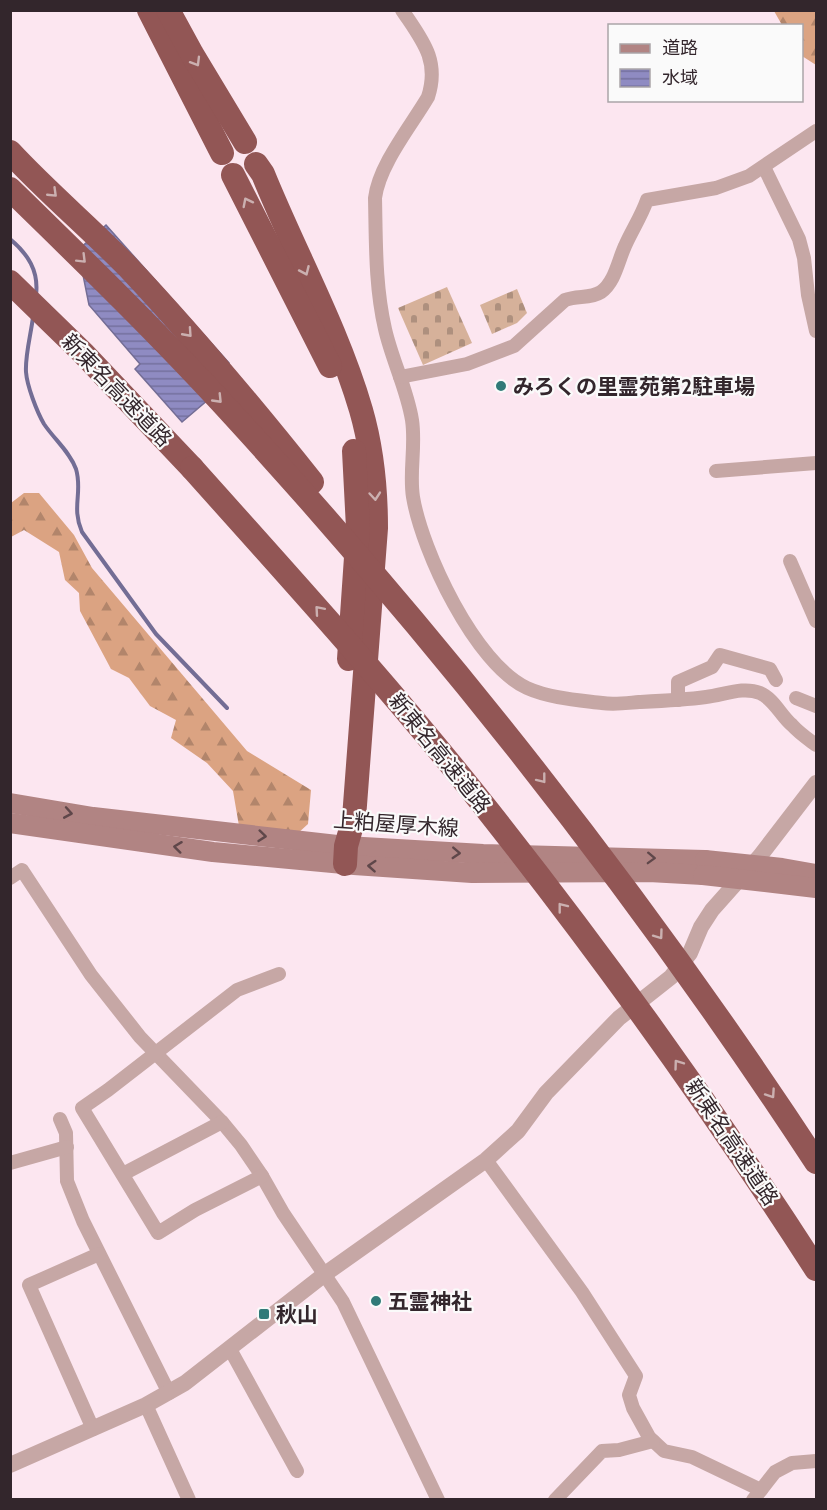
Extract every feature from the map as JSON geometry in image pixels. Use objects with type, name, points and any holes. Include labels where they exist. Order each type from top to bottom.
[{"type":"highway","points":[[142,10],[166,43]]},
{"type":"highway","points":[[148,10],[222,153]]},
{"type":"highway","points":[[168,10],[245,142]]},
{"type":"highway","points":[[10,152],[120,260],[221,370],[431,632],[585,834],[710,1004],[816,1162]]},
{"type":"highway","points":[[256,164],[263,174],[271,223],[347,411],[355,456],[363,587],[346,818],[346,855]]},
{"type":"highway","points":[[233,175],[271,223]]},
{"type":"highway","points":[[10,189],[133,309],[233,416],[391,594],[506,733]]},
{"type":"highway","name":"新東名高速道路","points":[[10,282],[83,353],[192,468],[370,669],[489,812],[589,942],[683,1071],[771,1198],[816,1269]]},
{"type":"highway","points":[[10,299],[192,468]]},
{"type":"main road","name":"上粕屋厚木線","points":[[10,803],[472,873],[650,872],[704,868],[782,868],[816,874]]},
{"type":"main road","name":"上粕屋厚木線","points":[[10,823],[213,852],[346,855]]},
{"type":"main road","name":"上粕屋厚木線","points":[[704,868],[816,888]]},
{"type":"street","points":[[402,10],[425,45],[433,73],[428,97],[384,168],[376,188],[379,294],[385,330],[411,419],[414,437],[413,498],[423,536],[451,598],[493,660],[510,677],[526,688],[548,695],[606,704],[678,700],[751,691],[768,699],[792,726],[816,745]]},
{"type":"street","points":[[400,377],[467,364],[514,346],[565,300],[579,296],[589,297],[601,292],[610,282],[647,200],[716,188],[749,176],[816,131]]},
{"type":"street","points":[[764,167],[799,239],[816,331]]},
{"type":"street","points":[[716,471],[816,463]]},
{"type":"street","points":[[790,561],[816,621]]},
{"type":"street","points":[[678,700],[678,682],[712,667],[720,655],[770,669],[776,680]]},
{"type":"street","points":[[796,698],[816,706]]},
{"type":"street","points":[[10,1464],[169,1394],[326,1274],[486,1160],[519,1131],[546,1093],[619,1018],[671,977],[690,953],[701,927],[712,910],[760,856],[816,783]]},
{"type":"street","points":[[10,878],[22,870],[91,975],[154,1053],[222,1122],[241,1145],[283,1213],[343,1302],[438,1500]]},
{"type":"street","points":[[262,1176],[195,1210],[158,1233],[82,1108],[237,990],[279,974]]},
{"type":"street","points":[[60,1119],[66,1133],[67,1181],[83,1221],[169,1394]]},
{"type":"street","points":[[123,1174],[222,1122]]},
{"type":"street","points":[[10,1163],[66,1147]]},
{"type":"street","points":[[486,1160],[582,1292],[636,1376],[630,1395],[633,1408],[653,1441],[664,1451],[692,1457],[757,1495],[775,1472],[792,1463],[816,1461]]},
{"type":"street","points":[[93,1429],[29,1284],[99,1254]]},
{"type":"street","points":[[230,1349],[297,1471]]},
{"type":"street","points":[[146,1406],[189,1500]]},
{"type":"street","points":[[555,1500],[602,1450],[627,1448],[653,1441]]},
{"type":"green space","points":[[774,11],[816,11],[816,65],[803,57],[803,24],[781,24]]},
{"type":"green space","points":[[447,287],[472,343],[423,365],[398,308]]},
{"type":"green space","points":[[517,289],[527,313],[517,323],[492,334],[480,305]]},
{"type":"green space","points":[[24,493],[39,493],[74,535],[92,568],[247,751],[311,790],[308,824],[297,834],[239,826],[233,791],[207,763],[171,738],[176,720],[150,706],[129,678],[111,669],[80,611],[79,593],[65,580],[59,552],[24,530],[11,537],[11,503]]},
{"type":"water","points":[[106,225],[229,363],[223,387],[182,422],[135,369],[140,364],[89,305],[78,250]]},
{"type":"waterway","points":[[10,239],[31,264],[36,278],[36,295]]},
{"type":"waterway","points":[[33,317],[26,359],[28,384],[44,424],[66,451],[76,469],[78,477],[77,515],[82,532],[156,634],[227,708]]},
{"type":"place","name":"みろくの里霊苑第2駐車場","points":[[501,386]]},
{"type":"place","name":"五霊神社","points":[[376,1301]]},
{"type":"place","name":"秋山","points":[[264,1314]]}]
